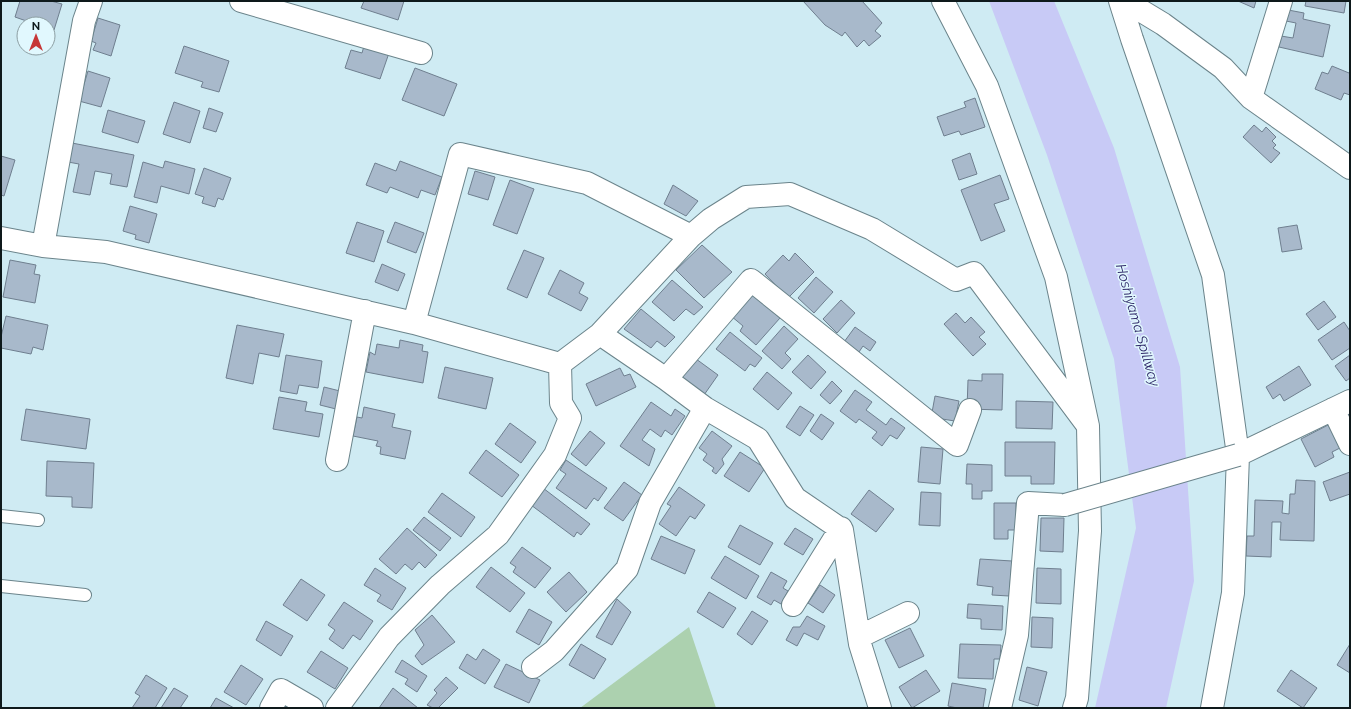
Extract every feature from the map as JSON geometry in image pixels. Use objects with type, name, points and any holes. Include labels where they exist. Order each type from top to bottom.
[{"type":"street","points":[[43,246],[84,21],[91,1]]},
{"type":"street","points":[[241,1],[421,53]]},
{"type":"street","points":[[943,1],[987,86],[1056,277],[1088,426],[1090,531],[1077,698],[1074,708]]},
{"type":"street","points":[[1120,1],[1213,275],[1238,456],[1233,593],[1212,708]]},
{"type":"street","points":[[1125,1],[1163,24],[1222,68],[1251,98],[1350,168]]},
{"type":"street","points":[[1251,98],[1281,1]]},
{"type":"street","points":[[414,323],[460,154],[587,183],[691,236]]},
{"type":"street","points":[[560,364],[600,334],[691,236],[711,219],[746,198],[790,194],[872,229],[956,280],[974,273],[1088,426]]},
{"type":"street","points":[[1,238],[43,246],[106,252],[414,323],[560,364]]},
{"type":"street","points":[[666,379],[751,280],[957,445],[970,410]]},
{"type":"street","points":[[337,460],[365,311]]},
{"type":"street","points":[[600,334],[666,379],[705,408],[758,439],[795,498],[841,528],[859,637],[874,706]]},
{"type":"street","points":[[337,708],[389,637],[440,585],[498,535],[555,455],[570,418],[561,403],[560,364]]},
{"type":"street","points":[[1000,708],[1018,635],[1028,503],[1065,505],[1238,456],[1342,405],[1350,444]]},
{"type":"street","points":[[533,667],[554,651],[627,569],[650,503],[705,408]]},
{"type":"street","points":[[794,605],[841,528]]},
{"type":"street","points":[[859,637],[908,613]]},
{"type":"street","points":[[271,708],[281,690],[312,708]]},
{"type":"lane","points":[[1,516],[38,520]]},
{"type":"lane","points":[[1,586],[85,596]]},
{"type":"green space","points":[[689,627],[716,708],[580,708]]},
{"type":"water","name":"Hoshiyama Spillway","points":[[989,1],[1054,1],[1114,148],[1180,367],[1194,581],[1166,708],[1095,708],[1136,528],[1114,359],[1047,155]]},
{"type":"building","points":[[20,1],[51,1],[62,4],[56,24],[56,16],[15,17]]},
{"type":"building","points":[[364,1],[404,1],[398,20],[361,8]]},
{"type":"building","points":[[803,1],[862,1],[882,23],[875,31],[881,36],[869,46],[864,40],[857,47],[845,32],[842,36],[825,25]]},
{"type":"building","points":[[1238,1],[1256,1],[1254,8]]},
{"type":"building","points":[[1306,1],[1346,1],[1344,13],[1305,6]]},
{"type":"building","points":[[1283,9],[1304,13],[1303,19],[1330,25],[1323,57],[1279,47],[1281,36],[1293,38],[1296,23],[1281,20]]},
{"type":"building","points":[[98,18],[120,25],[111,56],[93,50],[96,43],[91,41]]},
{"type":"building","points":[[184,46],[229,61],[219,92],[201,87],[203,82],[175,73]]},
{"type":"building","points":[[364,46],[389,53],[380,79],[345,68],[351,50],[362,53]]},
{"type":"building","points":[[1332,66],[1349,73],[1350,71],[1350,95],[1344,93],[1341,100],[1315,89],[1322,72],[1328,74]]},
{"type":"building","points":[[415,68],[457,84],[444,116],[402,100]]},
{"type":"building","points":[[88,71],[110,78],[101,107],[79,101]]},
{"type":"building","points":[[975,98],[985,127],[961,135],[959,131],[944,136],[937,117],[966,107],[964,102]]},
{"type":"building","points":[[174,102],[200,111],[190,143],[163,134]]},
{"type":"building","points":[[209,108],[223,113],[216,132],[203,128]]},
{"type":"building","points":[[108,110],[145,121],[138,143],[102,132]]},
{"type":"building","points":[[1254,125],[1262,132],[1266,127],[1276,137],[1272,141],[1276,145],[1273,148],[1280,153],[1271,163],[1243,137]]},
{"type":"building","points":[[72,143],[134,155],[127,187],[110,184],[112,174],[95,171],[90,195],[73,192],[79,164],[68,162]]},
{"type":"building","points":[[970,153],[977,174],[959,180],[952,160]]},
{"type":"building","points":[[1,156],[15,160],[4,196],[1,195]]},
{"type":"building","points":[[165,161],[195,169],[189,194],[161,186],[157,203],[134,197],[143,162],[163,168]]},
{"type":"building","points":[[400,161],[442,177],[435,195],[421,190],[418,198],[390,187],[387,193],[366,185],[375,163],[396,171]]},
{"type":"building","points":[[204,168],[231,178],[223,200],[218,198],[215,207],[202,203],[204,197],[195,194]]},
{"type":"building","points":[[475,171],[495,177],[488,200],[468,194]]},
{"type":"building","points":[[1000,175],[1009,199],[994,204],[1005,231],[981,241],[961,190]]},
{"type":"building","points":[[510,180],[534,189],[517,234],[493,225]]},
{"type":"building","points":[[673,185],[698,201],[686,216],[664,204]]},
{"type":"building","points":[[130,206],[157,214],[149,243],[135,239],[136,235],[123,231]]},
{"type":"building","points":[[357,222],[384,231],[374,262],[346,253]]},
{"type":"building","points":[[395,222],[424,233],[416,253],[387,242]]},
{"type":"building","points":[[1297,225],[1302,249],[1282,252],[1278,228]]},
{"type":"building","points":[[702,245],[732,272],[704,298],[676,270]]},
{"type":"building","points":[[524,250],[544,258],[527,298],[507,289]]},
{"type":"building","points":[[795,253],[814,272],[788,298],[765,274],[783,255],[789,261]]},
{"type":"building","points":[[10,260],[36,265],[34,274],[40,275],[35,303],[3,297]]},
{"type":"building","points":[[382,264],[405,274],[398,291],[375,282]]},
{"type":"building","points":[[560,270],[584,283],[579,293],[588,298],[581,311],[548,294]]},
{"type":"building","points":[[816,277],[833,292],[814,313],[798,298]]},
{"type":"building","points":[[672,280],[703,307],[694,315],[686,309],[674,321],[652,302]]},
{"type":"building","points":[[750,293],[780,318],[756,345],[740,331],[743,326],[731,316]]},
{"type":"building","points":[[841,300],[855,313],[837,333],[823,319]]},
{"type":"building","points":[[1324,301],[1336,317],[1318,330],[1306,314]]},
{"type":"building","points":[[641,309],[675,337],[665,347],[657,341],[651,348],[624,329]]},
{"type":"building","points":[[956,313],[965,323],[971,317],[985,332],[979,337],[986,344],[973,356],[944,324]]},
{"type":"building","points":[[6,316],[48,325],[43,350],[33,347],[31,354],[1,348],[1,337]]},
{"type":"building","points":[[1344,322],[1350,331],[1350,348],[1332,360],[1318,340]]},
{"type":"building","points":[[237,325],[284,334],[279,357],[259,353],[253,384],[226,378]]},
{"type":"building","points":[[784,326],[798,339],[785,353],[791,359],[782,369],[762,351]]},
{"type":"building","points":[[855,327],[876,342],[870,351],[863,346],[859,352],[844,342]]},
{"type":"building","points":[[730,332],[762,358],[755,367],[750,364],[745,371],[716,349]]},
{"type":"building","points":[[400,340],[423,345],[422,351],[428,352],[423,383],[366,372],[370,352],[375,355],[377,344],[399,348]]},
{"type":"building","points":[[286,355],[322,361],[318,388],[299,385],[297,394],[280,391]]},
{"type":"building","points":[[808,355],[826,372],[811,389],[792,372]]},
{"type":"building","points":[[1350,355],[1350,378],[1346,381],[1335,366]]},
{"type":"building","points":[[692,356],[718,375],[704,395],[678,376]]},
{"type":"building","points":[[1299,366],[1311,385],[1284,401],[1280,394],[1273,399],[1266,387]]},
{"type":"building","points":[[445,367],[493,378],[486,409],[438,398]]},
{"type":"building","points":[[620,368],[624,376],[630,374],[636,387],[596,406],[586,384]]},
{"type":"building","points":[[767,372],[792,393],[778,410],[753,389]]},
{"type":"building","points":[[982,374],[1003,374],[1002,410],[967,409],[968,380],[982,381]]},
{"type":"building","points":[[832,381],[842,391],[830,404],[820,395]]},
{"type":"building","points":[[324,387],[340,391],[336,409],[320,405]]},
{"type":"building","points":[[855,390],[872,402],[866,410],[886,425],[891,418],[905,428],[897,439],[890,435],[882,446],[872,438],[877,432],[859,419],[856,423],[840,411]]},
{"type":"building","points":[[935,396],[959,401],[955,421],[931,418]]},
{"type":"building","points":[[279,397],[307,402],[305,411],[323,414],[319,437],[273,429]]},
{"type":"building","points":[[1016,401],[1053,402],[1052,429],[1016,428]]},
{"type":"building","points":[[651,402],[671,416],[675,409],[685,416],[672,435],[665,430],[661,437],[650,429],[642,440],[655,449],[649,466],[620,446]]},
{"type":"building","points":[[800,406],[814,415],[800,436],[786,427]]},
{"type":"building","points":[[364,407],[395,414],[392,427],[411,431],[405,459],[380,454],[381,447],[376,446],[378,441],[353,436],[357,417],[362,418]]},
{"type":"building","points":[[26,409],[90,419],[86,449],[21,440]]},
{"type":"building","points":[[821,414],[834,423],[822,440],[810,431]]},
{"type":"building","points":[[510,423],[536,442],[521,463],[495,444]]},
{"type":"building","points":[[1330,424],[1342,447],[1332,452],[1334,457],[1315,467],[1301,439]]},
{"type":"building","points":[[590,431],[605,443],[586,466],[571,454]]},
{"type":"building","points":[[712,431],[732,446],[722,459],[724,464],[716,474],[712,471],[714,468],[703,460],[707,454],[699,448]]},
{"type":"building","points":[[1005,442],[1055,442],[1054,484],[1031,484],[1031,476],[1005,476]]},
{"type":"building","points":[[921,447],[943,449],[940,484],[918,482]]},
{"type":"building","points":[[486,450],[519,475],[502,497],[469,473]]},
{"type":"building","points":[[740,452],[765,468],[749,492],[724,476]]},
{"type":"building","points":[[566,460],[607,488],[598,501],[594,498],[586,509],[556,488],[566,474],[560,470]]},
{"type":"building","points":[[47,461],[94,463],[92,508],[72,507],[72,497],[46,496]]},
{"type":"building","points":[[967,464],[992,465],[992,491],[982,491],[982,499],[972,499],[972,484],[966,484]]},
{"type":"building","points":[[1350,472],[1350,494],[1330,501],[1323,482]]},
{"type":"building","points":[[1296,480],[1315,481],[1314,541],[1280,540],[1281,522],[1272,522],[1271,557],[1246,556],[1247,536],[1254,536],[1255,500],[1283,501],[1282,513],[1289,514],[1290,494],[1295,494]]},
{"type":"building","points":[[624,482],[642,495],[623,521],[604,508]]},
{"type":"building","points":[[679,487],[705,505],[695,519],[690,516],[676,536],[659,524],[671,506],[667,504]]},
{"type":"building","points":[[543,488],[590,524],[581,535],[577,532],[574,537],[531,505]]},
{"type":"building","points":[[869,490],[894,509],[876,532],[851,514]]},
{"type":"building","points":[[921,492],[941,493],[940,526],[919,525]]},
{"type":"building","points":[[442,493],[475,517],[461,537],[428,512]]},
{"type":"building","points":[[994,503],[1016,503],[1016,530],[1008,530],[1008,539],[994,539]]},
{"type":"building","points":[[424,517],[451,538],[440,551],[413,530]]},
{"type":"building","points":[[1041,518],[1064,518],[1063,552],[1040,551]]},
{"type":"building","points":[[740,525],[773,543],[760,565],[728,547]]},
{"type":"building","points":[[407,528],[437,555],[425,568],[419,562],[412,570],[405,564],[396,574],[379,559]]},
{"type":"building","points":[[795,528],[813,539],[803,555],[784,544]]},
{"type":"building","points":[[661,536],[695,550],[685,574],[651,559]]},
{"type":"building","points":[[522,547],[551,568],[535,588],[513,572],[516,567],[510,563]]},
{"type":"building","points":[[725,556],[759,576],[746,599],[711,578]]},
{"type":"building","points":[[980,559],[1012,561],[1009,596],[992,595],[993,587],[977,585]]},
{"type":"building","points":[[491,567],[525,593],[510,612],[476,587]]},
{"type":"building","points":[[375,568],[406,588],[392,610],[377,601],[381,595],[364,585]]},
{"type":"building","points":[[1037,568],[1061,569],[1061,604],[1036,603]]},
{"type":"building","points":[[569,572],[587,592],[566,612],[547,592]]},
{"type":"building","points":[[771,572],[787,581],[783,588],[788,591],[781,604],[774,600],[771,605],[757,597]]},
{"type":"building","points":[[301,579],[325,595],[307,621],[283,605]]},
{"type":"building","points":[[820,585],[835,595],[823,613],[808,603]]},
{"type":"building","points":[[709,592],[736,608],[723,628],[697,612]]},
{"type":"building","points":[[617,599],[631,612],[612,645],[596,637]]},
{"type":"building","points":[[344,602],[373,621],[360,640],[353,635],[343,649],[329,639],[335,630],[328,625]]},
{"type":"building","points":[[968,604],[1003,606],[1002,630],[981,629],[981,619],[967,618]]},
{"type":"building","points":[[529,609],[552,622],[539,645],[516,632]]},
{"type":"building","points":[[752,611],[768,621],[752,645],[737,634]]},
{"type":"building","points":[[432,615],[455,642],[422,665],[415,656],[424,645],[415,630]]},
{"type":"building","points":[[807,616],[825,626],[818,640],[804,633],[797,646],[786,640],[793,627],[800,627]]},
{"type":"building","points":[[1032,617],[1053,618],[1052,648],[1031,647]]},
{"type":"building","points":[[266,621],[293,636],[281,656],[256,640]]},
{"type":"building","points":[[910,628],[924,656],[899,668],[885,640]]},
{"type":"building","points":[[581,644],[606,659],[594,679],[569,665]]},
{"type":"building","points":[[960,644],[1001,645],[1000,659],[994,659],[993,679],[958,678]]},
{"type":"building","points":[[1350,644],[1350,673],[1337,665]]},
{"type":"building","points":[[483,649],[500,660],[485,684],[459,668],[467,654],[476,660]]},
{"type":"building","points":[[321,651],[348,668],[335,689],[307,672]]},
{"type":"building","points":[[402,660],[427,676],[417,692],[405,684],[408,679],[395,672]]},
{"type":"building","points":[[506,664],[540,680],[529,703],[494,687]]},
{"type":"building","points":[[241,665],[263,679],[246,705],[224,692]]},
{"type":"building","points":[[1027,667],[1047,672],[1038,706],[1019,700]]},
{"type":"building","points":[[926,670],[940,691],[912,708],[899,687]]},
{"type":"building","points":[[1291,670],[1317,688],[1303,708],[1277,691]]},
{"type":"building","points":[[146,675],[167,688],[155,708],[132,708],[140,696],[135,693]]},
{"type":"building","points":[[446,677],[458,688],[438,708],[433,708],[427,705],[437,693],[434,690]]},
{"type":"building","points":[[952,683],[986,689],[983,708],[957,708],[948,706]]},
{"type":"building","points":[[174,688],[188,696],[180,708],[161,708]]},
{"type":"building","points":[[393,688],[418,708],[379,708]]},
{"type":"building","points":[[216,698],[234,708],[210,708]]}]
